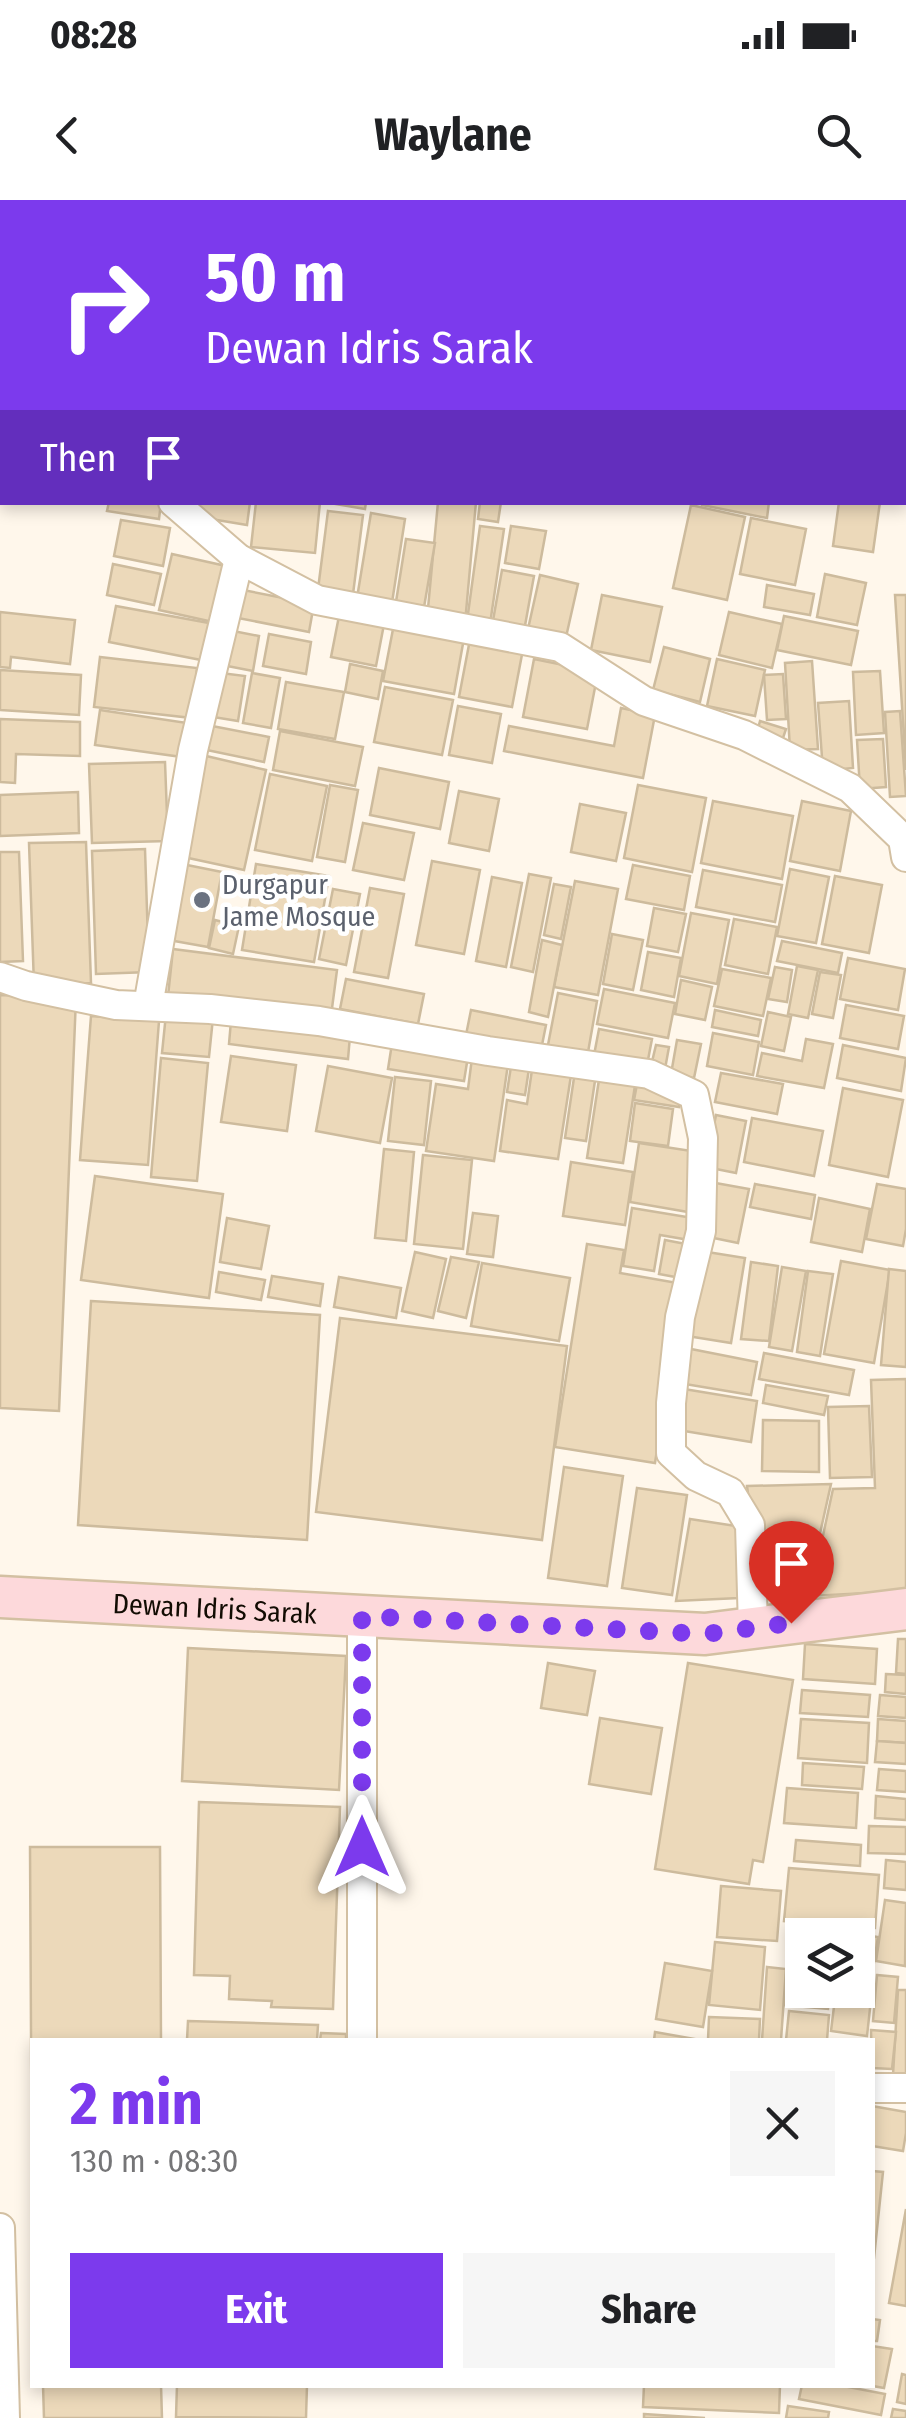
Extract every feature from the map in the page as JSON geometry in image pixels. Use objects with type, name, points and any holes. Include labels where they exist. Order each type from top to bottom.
[{"type":"main road","name":"Dewan Idris Sarak","points":[[0,1597],[705,1634],[906,1609]]},
{"type":"street","points":[[176,505],[239,559],[317,600],[560,647],[644,701],[744,735],[850,788],[903,839],[906,857]]},
{"type":"street","points":[[148,1006],[193,750],[239,559]]},
{"type":"street","points":[[0,977],[116,1004],[319,1020],[488,1051],[649,1074],[694,1095],[703,1138],[701,1231],[680,1317],[671,1403],[671,1453],[696,1476],[730,1492],[750,1525],[753,1628]]},
{"type":"street","points":[[362,1616],[362,2038]]},
{"type":"street","points":[[875,2088],[906,2088]]},
{"type":"street","points":[[0,2228],[5,2418]]},
{"type":"building","points":[[108,505],[161,505],[159,519],[107,511]]},
{"type":"building","points":[[195,505],[250,505],[247,525],[193,516]]},
{"type":"building","points":[[256,505],[320,505],[315,553],[251,547]]},
{"type":"building","points":[[438,505],[476,505],[465,623],[427,619]]},
{"type":"building","points":[[480,505],[501,505],[498,522],[478,519]]},
{"type":"building","points":[[691,505],[745,517],[727,600],[673,588]]},
{"type":"building","points":[[702,505],[769,505],[767,518]]},
{"type":"building","points":[[839,505],[880,505],[873,552],[833,546]]},
{"type":"building","points":[[328,511],[363,515],[352,602],[317,597]]},
{"type":"building","points":[[371,513],[405,519],[391,609],[356,604]]},
{"type":"building","points":[[751,518],[806,529],[795,585],[740,574]]},
{"type":"building","points":[[121,520],[170,528],[163,566],[114,556]]},
{"type":"building","points":[[480,526],[504,529],[490,624],[467,621]]},
{"type":"building","points":[[511,526],[546,531],[539,569],[505,563]]},
{"type":"building","points":[[406,539],[435,543],[423,613],[395,608]]},
{"type":"building","points":[[172,554],[226,566],[213,622],[159,610]]},
{"type":"building","points":[[113,564],[161,574],[154,605],[107,595]]},
{"type":"building","points":[[502,570],[534,576],[524,631],[492,626]]},
{"type":"building","points":[[825,574],[866,583],[857,625],[817,617]]},
{"type":"building","points":[[540,575],[578,584],[566,637],[528,629]]},
{"type":"building","points":[[767,585],[814,594],[810,615],[764,607]]},
{"type":"building","points":[[238,589],[314,604],[309,632],[233,617]]},
{"type":"building","points":[[602,595],[662,607],[650,662],[591,650]]},
{"type":"building","points":[[895,595],[906,595],[906,770]]},
{"type":"building","points":[[116,606],[209,623],[201,660],[109,642]]},
{"type":"building","points":[[340,611],[385,619],[376,666],[331,657]]},
{"type":"building","points":[[0,612],[75,620],[70,664],[11,657],[10,668],[0,667]]},
{"type":"building","points":[[729,612],[782,624],[772,668],[719,655]]},
{"type":"building","points":[[784,616],[858,631],[851,665],[777,650]]},
{"type":"building","points":[[394,624],[464,638],[454,694],[383,681]]},
{"type":"building","points":[[223,629],[259,636],[253,671],[217,664]]},
{"type":"building","points":[[269,634],[311,642],[306,674],[263,666]]},
{"type":"building","points":[[471,634],[524,644],[512,707],[459,697]]},
{"type":"building","points":[[664,647],[710,659],[700,702],[653,690]]},
{"type":"building","points":[[100,657],[197,668],[192,718],[94,707]]},
{"type":"building","points":[[534,659],[598,672],[587,729],[523,717]]},
{"type":"building","points":[[717,659],[765,670],[755,716],[707,706]]},
{"type":"building","points":[[812,661],[818,749],[790,750],[785,663]]},
{"type":"building","points":[[350,664],[383,671],[378,699],[345,692]]},
{"type":"building","points":[[0,670],[81,675],[79,715],[0,710]]},
{"type":"building","points":[[880,671],[884,733],[856,735],[853,672]]},
{"type":"building","points":[[213,672],[245,676],[238,721],[207,716]]},
{"type":"building","points":[[252,673],[280,678],[271,728],[243,723]]},
{"type":"building","points":[[783,674],[786,719],[767,720],[764,675]]},
{"type":"building","points":[[286,682],[344,692],[335,739],[278,729]]},
{"type":"building","points":[[385,687],[453,700],[442,755],[374,742]]},
{"type":"building","points":[[849,701],[853,768],[823,771],[818,703]]},
{"type":"building","points":[[458,706],[501,714],[492,763],[449,755]]},
{"type":"building","points":[[621,708],[655,715],[643,778],[504,751],[509,726],[614,746]]},
{"type":"building","points":[[100,710],[187,723],[182,757],[95,745]]},
{"type":"building","points":[[900,711],[906,796],[890,797],[885,712]]},
{"type":"building","points":[[0,719],[80,722],[80,756],[16,754],[15,783],[0,782]]},
{"type":"building","points":[[760,721],[786,729],[781,744],[756,736]]},
{"type":"building","points":[[207,725],[269,737],[264,762],[202,749]]},
{"type":"building","points":[[280,731],[363,747],[355,786],[273,770]]},
{"type":"building","points":[[883,739],[886,787],[860,789],[857,740]]},
{"type":"building","points":[[202,755],[266,770],[244,870],[179,856]]},
{"type":"building","points":[[165,762],[168,841],[92,843],[89,764]]},
{"type":"building","points":[[379,768],[449,782],[440,829],[370,815]]},
{"type":"building","points":[[270,774],[327,786],[312,861],[255,850]]},
{"type":"building","points":[[330,785],[358,790],[345,862],[317,857]]},
{"type":"building","points":[[638,785],[706,798],[692,872],[624,858]]},
{"type":"building","points":[[459,791],[499,799],[489,851],[449,843]]},
{"type":"building","points":[[78,792],[79,833],[0,836],[0,795]]},
{"type":"building","points":[[713,801],[793,816],[782,879],[701,863]]},
{"type":"building","points":[[802,801],[851,811],[840,871],[790,861]]},
{"type":"building","points":[[580,804],[626,813],[616,861],[571,852]]},
{"type":"building","points":[[363,823],[414,833],[404,880],[353,870]]},
{"type":"building","points":[[86,842],[91,983],[34,985],[29,843]]},
{"type":"building","points":[[145,849],[149,972],[96,974],[92,851]]},
{"type":"building","points":[[0,852],[19,852],[23,961],[0,962]]},
{"type":"building","points":[[432,861],[480,870],[464,954],[416,945]]},
{"type":"building","points":[[177,863],[222,872],[208,947],[163,939]]},
{"type":"building","points":[[256,864],[329,876],[314,962],[242,950]]},
{"type":"building","points":[[633,865],[690,876],[684,910],[626,899]]},
{"type":"building","points":[[790,869],[829,877],[816,943],[777,936]]},
{"type":"building","points":[[703,870],[782,885],[775,922],[696,907]]},
{"type":"building","points":[[529,874],[551,878],[533,972],[511,967]]},
{"type":"building","points":[[835,876],[882,885],[869,953],[822,944]]},
{"type":"building","points":[[492,877],[522,883],[506,967],[476,961]]},
{"type":"building","points":[[575,881],[618,889],[598,995],[554,987]]},
{"type":"building","points":[[554,884],[571,887],[561,939],[544,935]]},
{"type":"building","points":[[370,888],[404,894],[388,978],[354,972]]},
{"type":"building","points":[[333,889],[360,894],[346,965],[319,959]]},
{"type":"building","points":[[654,908],[686,914],[678,952],[647,946]]},
{"type":"building","points":[[691,913],[729,920],[717,984],[679,976]]},
{"type":"building","points":[[734,919],[777,927],[768,974],[725,965]]},
{"type":"building","points":[[215,920],[239,926],[233,954],[209,948]]},
{"type":"building","points":[[612,934],[643,940],[633,990],[603,984]]},
{"type":"building","points":[[542,940],[562,945],[548,1017],[529,1012]]},
{"type":"building","points":[[782,941],[842,953],[838,973],[777,961]]},
{"type":"building","points":[[173,949],[337,970],[331,1016],[168,996]]},
{"type":"building","points":[[648,952],[681,958],[674,997],[641,990]]},
{"type":"building","points":[[848,958],[905,969],[898,1010],[840,999]]},
{"type":"building","points":[[797,966],[818,970],[808,1018],[788,1014]]},
{"type":"building","points":[[775,967],[792,970],[787,1002],[768,999]]},
{"type":"building","points":[[722,969],[771,978],[763,1016],[714,1006]]},
{"type":"building","points":[[820,972],[841,975],[833,1018],[812,1014]]},
{"type":"building","points":[[346,979],[424,994],[418,1024],[340,1009]]},
{"type":"building","points":[[681,980],[712,987],[705,1020],[675,1014]]},
{"type":"building","points":[[604,989],[675,1003],[668,1038],[597,1024]]},
{"type":"building","points":[[558,993],[597,1001],[587,1058],[547,1050]]},
{"type":"building","points":[[0,995],[76,998],[59,1411],[0,1408]]},
{"type":"building","points":[[846,1005],[904,1016],[898,1049],[840,1038]]},
{"type":"building","points":[[471,1010],[546,1025],[540,1055],[465,1040]]},
{"type":"building","points":[[715,1010],[761,1020],[758,1036],[712,1027]]},
{"type":"building","points":[[768,1012],[791,1017],[784,1051],[761,1046]]},
{"type":"building","points":[[166,1014],[213,1018],[209,1057],[162,1053]]},
{"type":"building","points":[[91,1016],[159,1021],[148,1165],[80,1160]]},
{"type":"building","points":[[231,1021],[350,1036],[348,1059],[229,1044]]},
{"type":"building","points":[[599,1029],[652,1039],[647,1065],[594,1055]]},
{"type":"building","points":[[713,1033],[759,1042],[753,1075],[707,1066]]},
{"type":"building","points":[[393,1037],[469,1050],[464,1081],[388,1069]]},
{"type":"building","points":[[806,1039],[833,1044],[824,1088],[757,1076],[762,1053],[802,1061]]},
{"type":"building","points":[[677,1040],[701,1044],[694,1078],[671,1074]]},
{"type":"building","points":[[656,1045],[669,1047],[665,1069],[651,1066]]},
{"type":"building","points":[[843,1045],[906,1058],[901,1091],[837,1078]]},
{"type":"building","points":[[231,1056],[296,1065],[287,1131],[221,1122]]},
{"type":"building","points":[[161,1058],[208,1063],[197,1181],[151,1177]]},
{"type":"building","points":[[472,1058],[508,1064],[494,1161],[426,1151],[436,1084],[468,1089]]},
{"type":"building","points":[[512,1060],[530,1062],[525,1095],[507,1092]]},
{"type":"building","points":[[533,1063],[572,1069],[558,1159],[500,1151],[507,1100],[527,1104]]},
{"type":"building","points":[[328,1066],[392,1078],[380,1143],[316,1131]]},
{"type":"building","points":[[575,1071],[596,1074],[586,1141],[565,1138]]},
{"type":"building","points":[[600,1073],[636,1079],[623,1163],[587,1158]]},
{"type":"building","points":[[721,1073],[783,1084],[777,1114],[715,1102]]},
{"type":"building","points":[[395,1077],[431,1081],[424,1145],[388,1141]]},
{"type":"building","points":[[637,1084],[681,1091],[679,1107],[634,1100]]},
{"type":"building","points":[[843,1088],[903,1100],[888,1177],[829,1165]]},
{"type":"building","points":[[635,1103],[673,1109],[668,1146],[630,1141]]},
{"type":"building","points":[[716,1115],[746,1121],[736,1173],[706,1167]]},
{"type":"building","points":[[752,1118],[823,1131],[814,1176],[744,1162]]},
{"type":"building","points":[[639,1143],[698,1152],[688,1212],[630,1202]]},
{"type":"building","points":[[384,1149],[414,1152],[406,1241],[375,1238]]},
{"type":"building","points":[[423,1155],[472,1160],[463,1249],[414,1244]]},
{"type":"building","points":[[571,1162],[633,1172],[625,1225],[563,1216]]},
{"type":"building","points":[[95,1176],[223,1194],[209,1298],[81,1280]]},
{"type":"building","points":[[710,1182],[749,1189],[738,1243],[699,1235]]},
{"type":"building","points":[[755,1184],[815,1195],[811,1219],[750,1207]]},
{"type":"building","points":[[877,1184],[906,1189],[903,1246],[866,1239]]},
{"type":"building","points":[[819,1198],[870,1209],[862,1252],[811,1242]]},
{"type":"building","points":[[632,1208],[699,1219],[695,1241],[660,1235],[654,1271],[623,1266]]},
{"type":"building","points":[[473,1213],[498,1216],[493,1257],[467,1254]]},
{"type":"building","points":[[227,1218],[269,1226],[261,1269],[220,1262]]},
{"type":"building","points":[[665,1240],[691,1245],[686,1279],[659,1274]]},
{"type":"building","points":[[587,1244],[624,1250],[620,1273],[683,1284],[655,1463],[555,1447]]},
{"type":"building","points":[[701,1251],[745,1258],[731,1343],[687,1336]]},
{"type":"building","points":[[415,1252],[446,1259],[433,1318],[402,1311]]},
{"type":"building","points":[[451,1257],[479,1262],[466,1318],[438,1311]]},
{"type":"building","points":[[841,1261],[890,1270],[874,1363],[824,1354]]},
{"type":"building","points":[[751,1262],[778,1266],[769,1341],[741,1339]]},
{"type":"building","points":[[482,1263],[570,1278],[559,1341],[471,1326]]},
{"type":"building","points":[[782,1267],[806,1271],[792,1351],[769,1347]]},
{"type":"building","points":[[889,1269],[906,1271],[906,1367],[881,1365]]},
{"type":"building","points":[[808,1271],[833,1274],[820,1356],[797,1352]]},
{"type":"building","points":[[219,1272],[265,1280],[261,1300],[216,1292]]},
{"type":"building","points":[[272,1276],[323,1284],[320,1306],[268,1297]]},
{"type":"building","points":[[339,1277],[401,1288],[396,1318],[334,1307]]},
{"type":"building","points":[[91,1301],[320,1315],[307,1540],[78,1525]]},
{"type":"building","points":[[340,1318],[567,1346],[542,1540],[316,1512]]},
{"type":"building","points":[[686,1348],[757,1362],[751,1395],[679,1383]]},
{"type":"building","points":[[764,1353],[854,1370],[849,1395],[759,1379]]},
{"type":"building","points":[[906,1379],[906,1591],[810,1596],[833,1489],[875,1488],[871,1380]]},
{"type":"building","points":[[766,1385],[828,1396],[824,1415],[763,1403]]},
{"type":"building","points":[[684,1389],[757,1401],[751,1442],[678,1430]]},
{"type":"building","points":[[869,1406],[872,1477],[830,1478],[828,1407]]},
{"type":"building","points":[[763,1420],[819,1421],[819,1472],[762,1471]]},
{"type":"building","points":[[564,1467],[623,1476],[607,1586],[548,1578]]},
{"type":"building","points":[[831,1484],[807,1592],[761,1593],[747,1486]]},
{"type":"building","points":[[637,1488],[687,1495],[672,1595],[622,1588]]},
{"type":"building","points":[[690,1519],[749,1528],[739,1598],[676,1601]]},
{"type":"building","points":[[898,1639],[906,1639],[906,1674],[896,1673]]},
{"type":"building","points":[[805,1644],[877,1649],[875,1684],[803,1679]]},
{"type":"building","points":[[188,1648],[346,1656],[339,1790],[182,1781]]},
{"type":"building","points":[[548,1663],[595,1671],[587,1715],[541,1708]]},
{"type":"building","points":[[688,1663],[793,1680],[763,1862],[753,1860],[749,1884],[655,1869]]},
{"type":"building","points":[[886,1674],[906,1675],[906,1694],[885,1692]]},
{"type":"building","points":[[802,1690],[870,1695],[868,1717],[800,1713]]},
{"type":"building","points":[[880,1695],[906,1697],[906,1718],[878,1716]]},
{"type":"building","points":[[600,1718],[662,1728],[651,1794],[589,1784]]},
{"type":"building","points":[[801,1719],[869,1723],[867,1763],[798,1758]]},
{"type":"building","points":[[878,1719],[906,1721],[906,1743],[877,1741]]},
{"type":"building","points":[[877,1741],[906,1743],[906,1764],[875,1762]]},
{"type":"building","points":[[803,1763],[864,1767],[862,1789],[802,1785]]},
{"type":"building","points":[[879,1769],[906,1771],[906,1792],[877,1790]]},
{"type":"building","points":[[787,1788],[858,1793],[856,1828],[784,1823]]},
{"type":"building","points":[[876,1796],[906,1799],[906,1820],[875,1818]]},
{"type":"building","points":[[199,1802],[340,1807],[333,2009],[271,2007],[272,2001],[229,1999],[230,1976],[194,1975]]},
{"type":"building","points":[[869,1826],[906,1827],[906,1854],[868,1853]]},
{"type":"building","points":[[796,1840],[861,1845],[860,1866],[794,1861]]},
{"type":"building","points":[[30,1847],[160,1847],[161,2038],[31,2038]]},
{"type":"building","points":[[886,1860],[906,1862],[906,1890],[884,1888]]},
{"type":"building","points":[[789,1868],[879,1875],[875,1928],[875,1918],[784,1921]]},
{"type":"building","points":[[721,1886],[781,1891],[777,1941],[717,1937]]},
{"type":"building","points":[[885,1900],[906,1903],[905,1966],[876,1961]]},
{"type":"building","points":[[715,1942],[765,1947],[760,2010],[709,2005]]},
{"type":"building","points":[[665,1963],[712,1971],[703,2027],[656,2019]]},
{"type":"building","points":[[767,1967],[785,1969],[781,2038],[762,2038]]},
{"type":"building","points":[[877,1975],[898,1977],[894,2023],[873,2021]]},
{"type":"building","points":[[898,1990],[906,1990],[906,2075],[893,2075]]},
{"type":"building","points":[[834,2008],[870,2008],[867,2036],[831,2031]]},
{"type":"building","points":[[789,2011],[829,2015],[827,2038],[786,2038]]},
{"type":"building","points":[[709,2017],[760,2019],[759,2038],[708,2038]]},
{"type":"building","points":[[188,2021],[318,2025],[317,2038],[187,2038]]},
{"type":"building","points":[[871,2030],[896,2032],[892,2069],[875,2068],[875,2038],[871,2038]]},
{"type":"building","points":[[655,2032],[689,2038],[654,2038]]},
{"type":"building","points":[[321,2033],[346,2034],[346,2038],[320,2038]]},
{"type":"building","points":[[875,2107],[906,2112],[903,2151],[875,2146]]},
{"type":"building","points":[[875,2171],[883,2172],[875,2248]]},
{"type":"building","points":[[906,2209],[906,2306],[889,2303]]},
{"type":"building","points":[[875,2319],[880,2320],[875,2341]]},
{"type":"building","points":[[875,2346],[892,2349],[884,2388],[875,2386]]},
{"type":"building","points":[[902,2374],[906,2375],[906,2404],[897,2402]]},
{"type":"building","points":[[43,2388],[161,2388],[162,2418],[44,2418]]},
{"type":"building","points":[[177,2388],[307,2388],[306,2418],[176,2417]]},
{"type":"building","points":[[644,2388],[780,2388],[779,2413],[643,2407]]},
{"type":"building","points":[[801,2388],[854,2388],[885,2394],[881,2415],[799,2399]]},
{"type":"building","points":[[788,2406],[829,2412],[828,2418],[786,2418]]},
{"type":"building","points":[[893,2409],[906,2411],[906,2418],[891,2418]]},
{"type":"building","points":[[644,2414],[705,2418],[644,2418]]},
{"type":"place","name":"Durgapur Jame Mosque","points":[[202,900]]},
{"type":"route","points":[[362,1847],[362,1616],[705,1634],[791,1623]]}]
